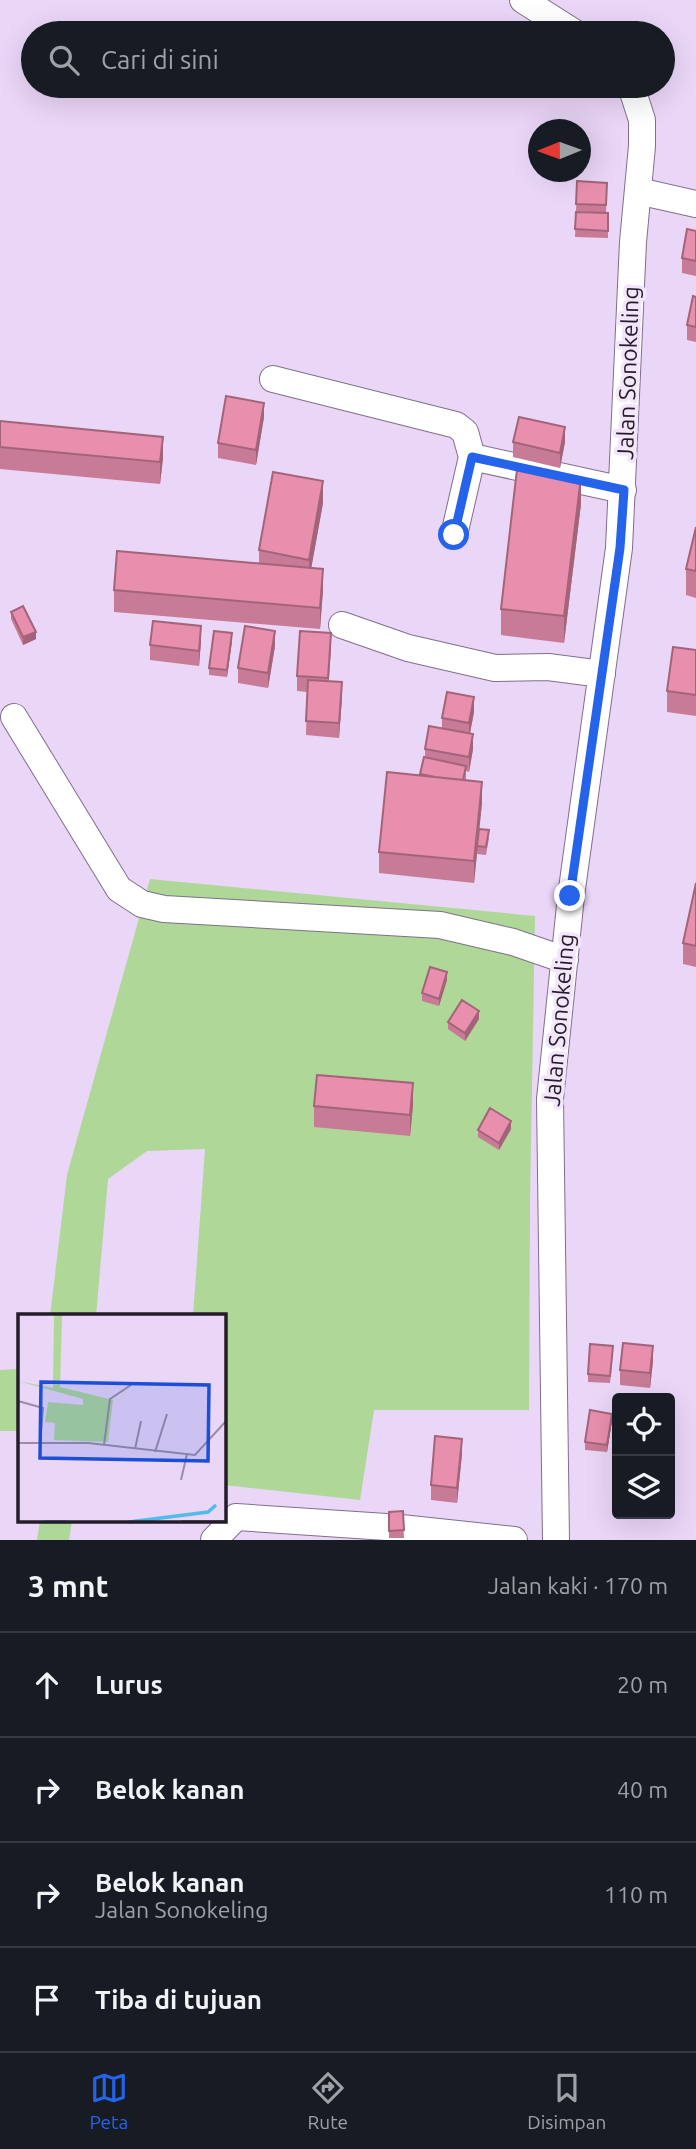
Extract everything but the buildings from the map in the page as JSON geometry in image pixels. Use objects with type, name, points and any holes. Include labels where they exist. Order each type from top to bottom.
[{"type":"street","points":[[523,0],[556,21]]},
{"type":"street","name":"Jalan Sonokeling","points":[[556,1540],[551,1100],[570,896],[620,548],[627,355],[642,120],[635,98]]},
{"type":"street","points":[[638,191],[696,204]]},
{"type":"street","points":[[273,379],[456,425],[465,432],[472,457],[454,535]]},
{"type":"street","points":[[472,457],[624,490]]},
{"type":"street","points":[[342,625],[408,648],[484,666],[517,669],[548,667],[602,674]]},
{"type":"street","points":[[14,717],[119,889],[142,904],[164,909],[440,925],[492,936],[565,960]]},
{"type":"street","points":[[214,1540],[236,1517],[401,1528],[514,1540]]},
{"type":"green space","points":[[150,879],[535,916],[529,1410],[374,1410],[360,1500],[226,1485],[226,1314],[193,1314],[205,1149],[147,1151],[108,1179],[96,1314],[50,1314],[67,1175]]},
{"type":"green space","points":[[18,1369],[18,1431],[0,1431],[0,1370]]},
{"type":"green space","points":[[40,1522],[72,1522],[69,1540],[37,1540]]},
{"type":"route","points":[[454,535],[472,457],[624,490],[620,548],[570,896]]}]
